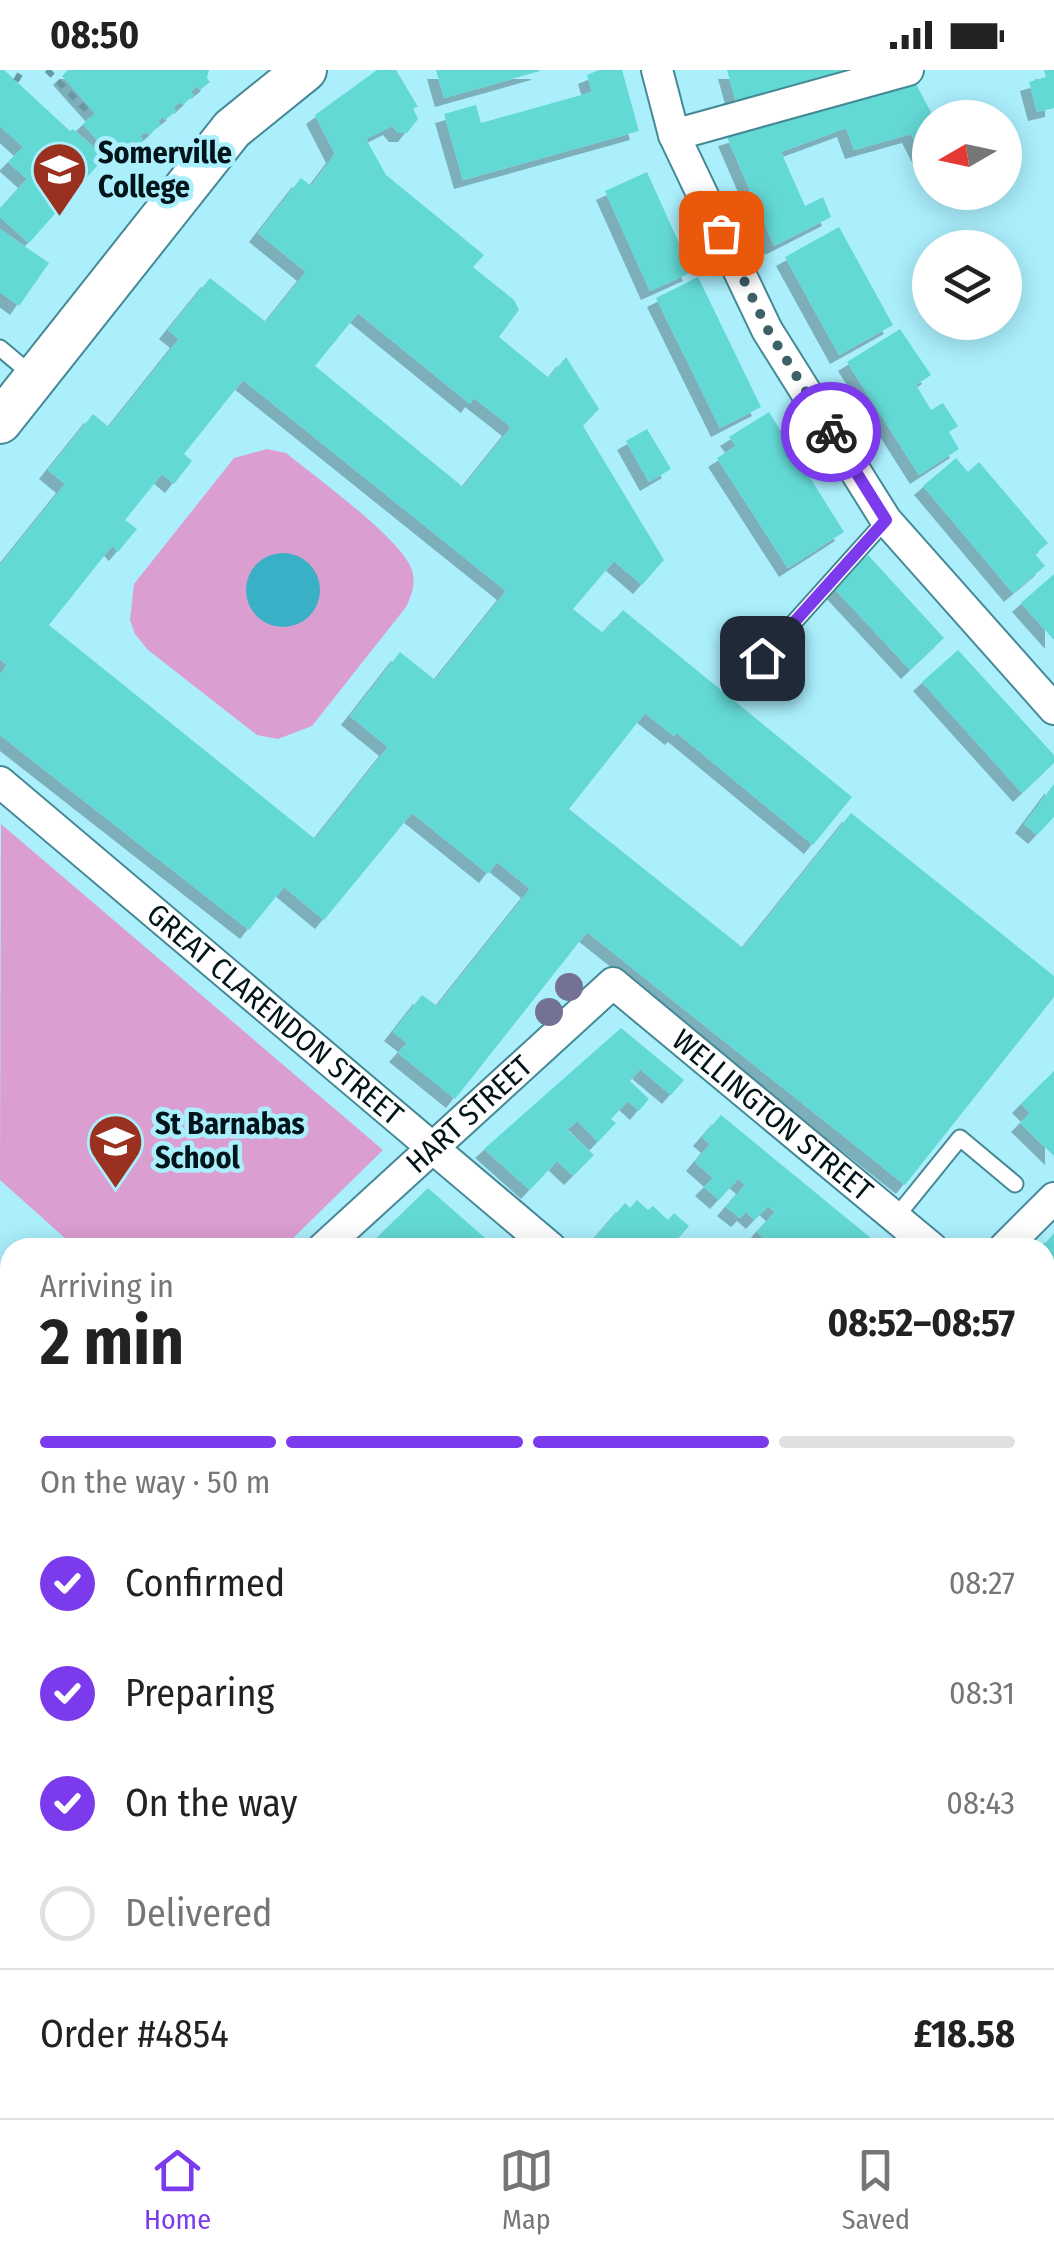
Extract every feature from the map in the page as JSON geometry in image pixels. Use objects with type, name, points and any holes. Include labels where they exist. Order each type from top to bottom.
[{"type":"street","points":[[0,422],[232,129],[305,70]]},
{"type":"street","points":[[657,70],[674,135],[768,330],[886,520],[1054,709]]},
{"type":"street","points":[[674,135],[908,70]]},
{"type":"street","name":"GREAT CLARENDON STREET","points":[[0,782],[539,1238]]},
{"type":"street","name":"HART STREET","points":[[333,1238],[614,983]]},
{"type":"street","name":"WELLINGTON STREET","points":[[614,983],[920,1238]]},
{"type":"street","points":[[1014,1238],[1054,1198]]},
{"type":"lane","points":[[0,348],[35,377]]},
{"type":"lane","points":[[762,658],[886,520]]},
{"type":"lane","points":[[896,1217],[960,1138],[1016,1184]]},
{"type":"path","points":[[16,81],[22,70]]},
{"type":"path","points":[[47,70],[92,116]]},
{"type":"shaded area","points":[[267,449],[286,453],[375,525],[405,557],[414,580],[406,607],[312,726],[278,739],[257,735],[148,650],[130,620],[134,584],[234,458]]},
{"type":"shaded area","name":"St Barnabas School","points":[[1,824],[383,1150],[293,1238],[65,1238],[0,1180]]},
{"type":"water","points":[[283,553],[309,564],[320,590],[309,616],[283,627],[257,616],[246,590],[257,564]]},
{"type":"building","points":[[0,70],[105,157],[29,243],[0,217],[0,209],[27,179],[8,162],[23,147],[0,126]]},
{"type":"building","points":[[68,70],[209,70],[210,82],[200,90],[197,86],[191,92],[194,95],[183,105],[180,102],[173,107],[176,111],[158,121],[161,124],[149,135],[146,132],[140,136],[143,140],[130,151],[125,144],[111,156],[83,124],[95,113],[62,76]]},
{"type":"building","points":[[377,70],[396,70],[418,107],[413,108],[418,119],[407,133],[398,133],[392,126],[366,139],[386,175],[484,255],[473,267],[514,300],[519,310],[499,337],[549,378],[566,357],[599,409],[583,426],[664,560],[642,585],[614,561],[573,609],[603,633],[623,610],[852,797],[813,845],[677,733],[674,736],[645,713],[569,809],[743,948],[851,813],[1054,976],[1054,997],[905,1185],[587,932],[455,1099],[398,1053],[407,1043],[393,1032],[422,995],[437,1006],[530,889],[497,862],[488,874],[412,813],[324,920],[284,887],[249,930],[0,735],[0,675],[7,665],[0,659],[0,565],[65,484],[48,470],[93,414],[109,427],[179,339],[168,330],[210,278],[266,322],[306,272],[258,233],[301,178],[311,186],[335,154],[315,115]],"holes":[[[358,313],[470,404],[474,398],[511,427],[463,487],[315,366]],[[243,380],[506,591],[435,680],[400,652],[350,716],[388,747],[315,839],[49,625],[112,546],[118,552],[137,529],[125,520],[162,474],[174,484],[192,461],[184,454]]]},
{"type":"building","points":[[436,70],[540,70],[540,71],[444,98]]},
{"type":"building","points":[[599,70],[622,70],[639,131],[463,180],[444,114],[476,105],[481,123],[592,92],[587,75]]},
{"type":"building","points":[[727,70],[854,70],[736,102]]},
{"type":"building","points":[[1044,70],[1054,70],[1054,108],[1037,112],[1029,82],[1046,77]]},
{"type":"building","points":[[915,82],[924,100],[912,100],[912,136],[854,150],[846,128],[781,152],[805,206],[823,197],[831,217],[774,246],[727,137]]},
{"type":"building","points":[[647,172],[692,272],[650,291],[605,191]]},
{"type":"building","points":[[839,227],[893,325],[839,355],[785,257]]},
{"type":"building","points":[[0,229],[49,263],[19,306],[0,292]]},
{"type":"building","points":[[698,277],[761,407],[720,428],[656,298]]},
{"type":"building","points":[[900,329],[931,375],[916,385],[931,410],[943,403],[958,426],[949,432],[959,449],[919,475],[847,362]]},
{"type":"building","points":[[769,412],[844,532],[788,568],[717,458],[736,446],[729,437]]},
{"type":"building","points":[[647,429],[671,469],[649,482],[626,441]]},
{"type":"building","points":[[956,458],[968,472],[979,462],[1048,543],[1035,554],[1045,566],[1013,593],[923,486]]},
{"type":"building","points":[[868,555],[944,638],[910,670],[833,587]]},
{"type":"building","points":[[1054,574],[1054,640],[1021,603]]},
{"type":"building","points":[[958,650],[1054,755],[1054,763],[1022,793],[922,682]]},
{"type":"building","points":[[1054,784],[1054,817],[1037,835],[1024,824]]},
{"type":"building","points":[[621,1028],[684,1080],[671,1095],[640,1069],[630,1081],[649,1099],[639,1111],[628,1101],[611,1119],[616,1123],[598,1142],[577,1121],[567,1130],[594,1155],[573,1176],[557,1161],[530,1190],[484,1149]]},
{"type":"building","points":[[1054,1071],[1054,1156],[1020,1123],[1030,1113],[1021,1104]]},
{"type":"building","points":[[721,1115],[871,1238],[764,1238],[757,1232],[775,1212],[768,1206],[755,1220],[746,1212],[740,1218],[726,1207],[745,1185],[738,1179],[719,1200],[704,1187],[713,1178],[695,1162],[710,1144],[702,1137]]},
{"type":"building","points":[[428,1188],[485,1238],[376,1238]]},
{"type":"building","points":[[637,1200],[648,1210],[653,1206],[668,1220],[674,1213],[689,1226],[679,1238],[595,1238],[625,1203],[630,1208]]},
{"type":"way so far","points":[[721,233],[768,330],[831,432]]},
{"type":"place","name":"Somerville College","points":[[59,219]]},
{"type":"place","name":"St Barnabas School","points":[[116,1190]]},
{"type":"route","points":[[762,658],[886,520],[831,432]]}]
